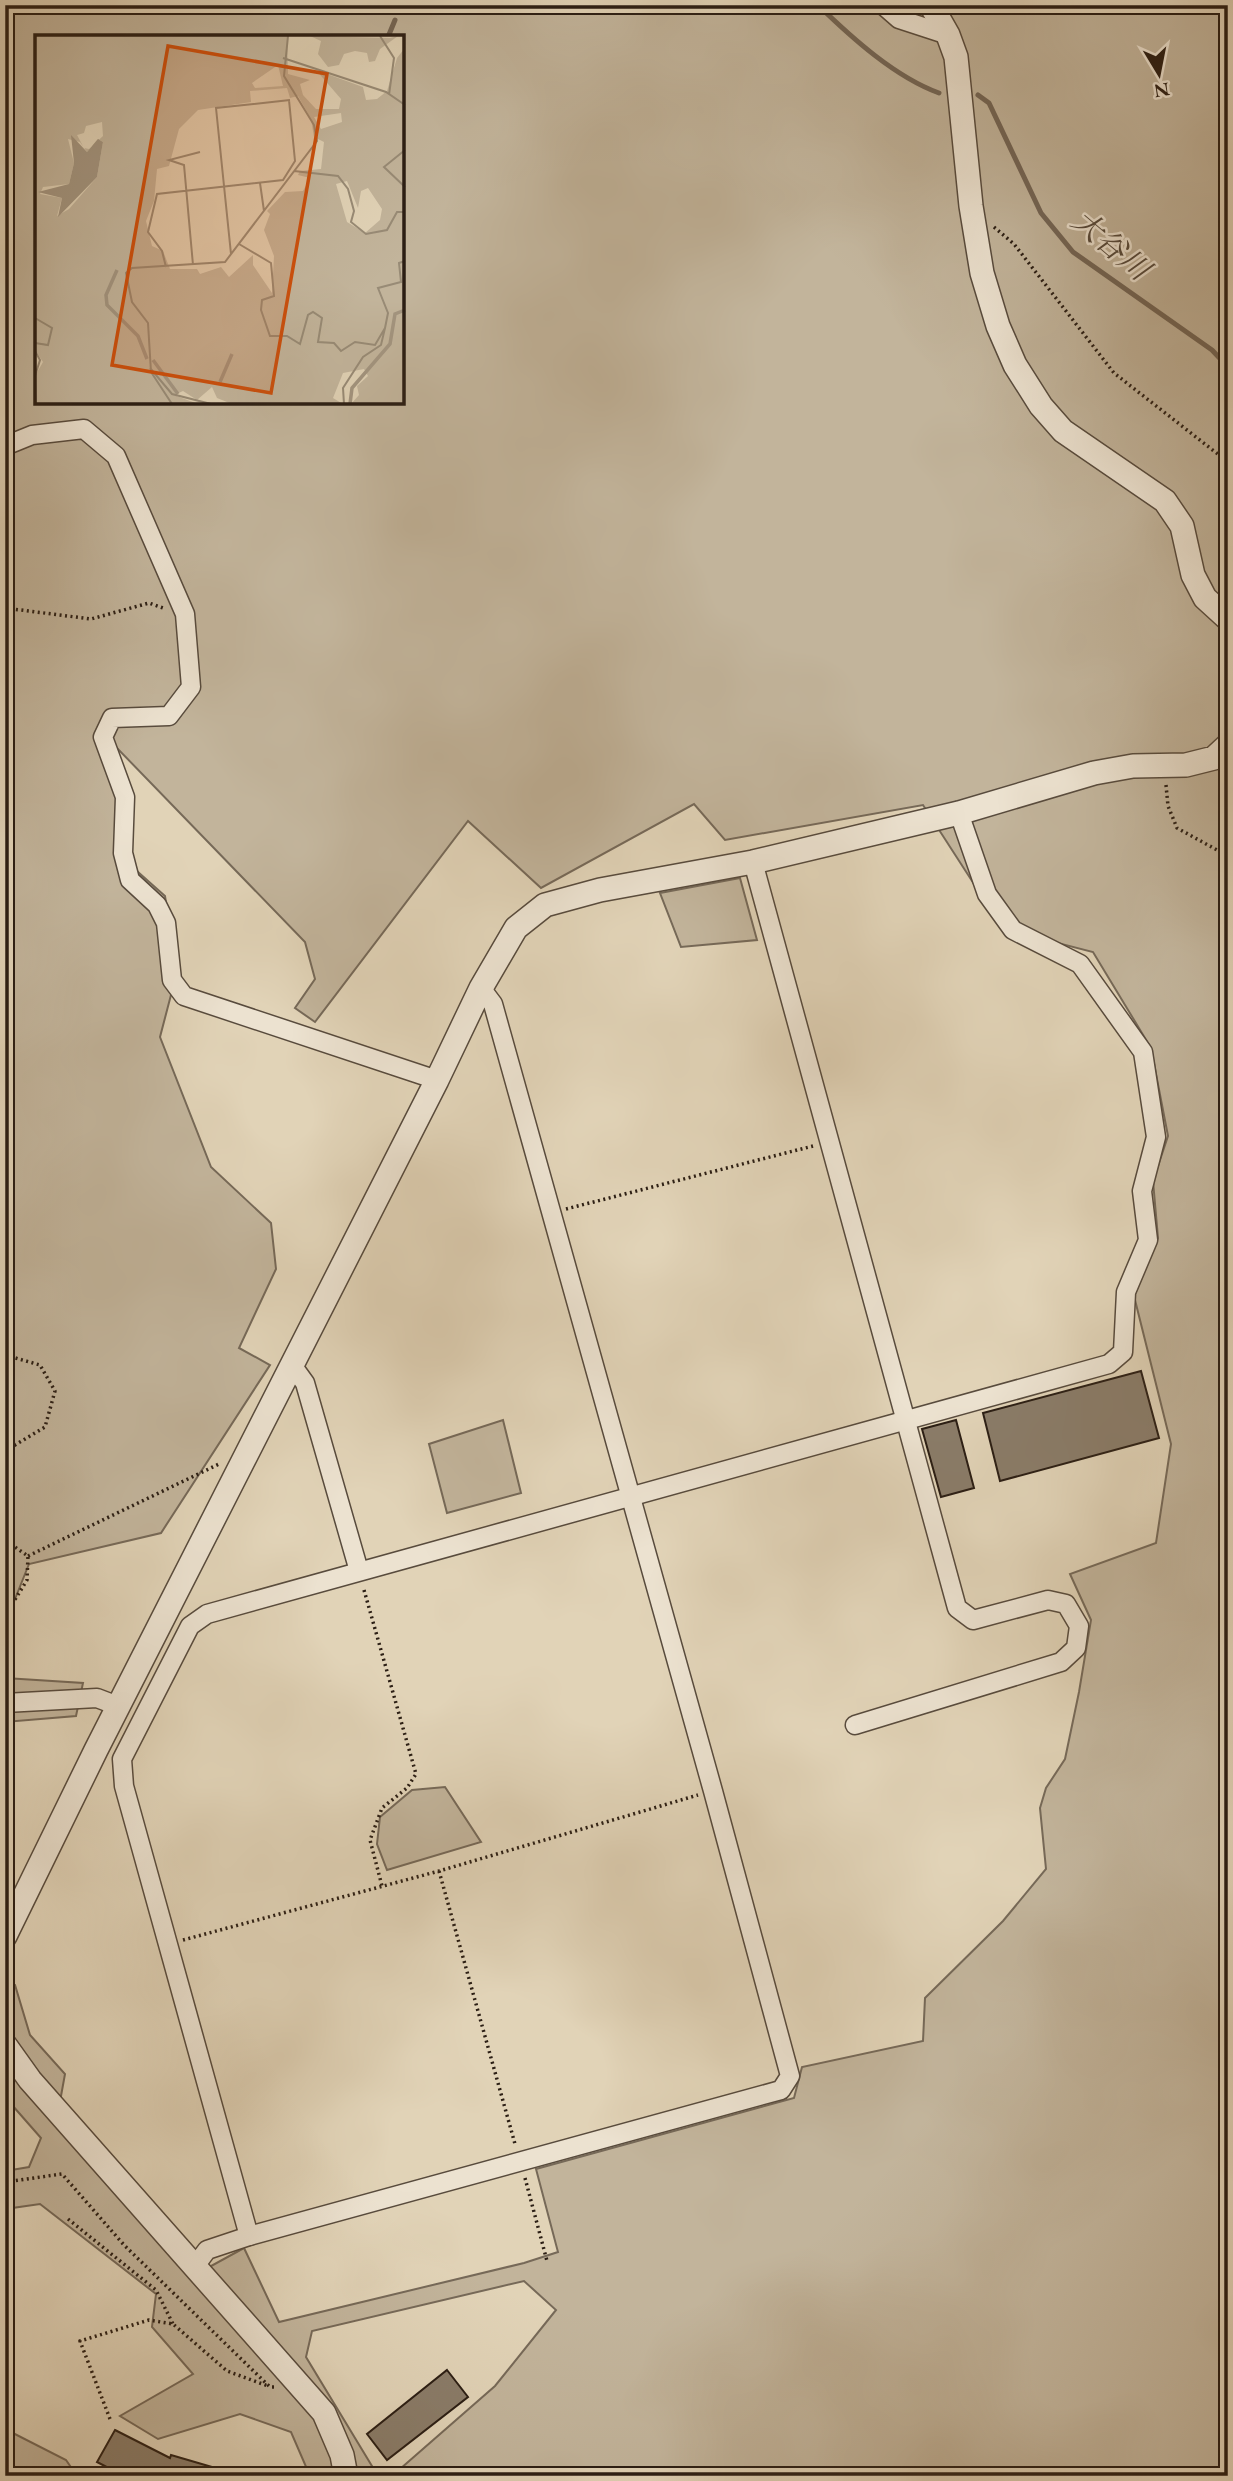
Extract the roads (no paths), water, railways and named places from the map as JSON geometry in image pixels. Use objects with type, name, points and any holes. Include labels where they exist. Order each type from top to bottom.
[{"type":"street","points":[[883,5],[899,19],[948,35]]},
{"type":"street","points":[[931,5],[948,35],[956,57],[971,206],[982,273],[998,326],[1015,365],[1041,407],[1063,431],[1165,500],[1182,526],[1193,575],[1205,598],[1228,619]]},
{"type":"street","points":[[5,446],[32,435],[84,429],[116,456],[185,614],[191,687],[169,716],[111,718],[103,737],[125,797],[123,853],[130,880],[157,905],[166,923],[172,980],[184,996],[437,1080]]},
{"type":"street","points":[[5,1936],[118,1706],[437,1080],[481,988],[516,928],[545,905],[600,890],[753,862],[959,813],[1094,773],[1133,766],[1186,765],[1214,758],[1228,745]]},
{"type":"street","points":[[249,2235],[124,1787],[122,1759],[190,1626],[207,1614],[1109,1364],[1124,1352],[1126,1292],[1148,1240],[1142,1191],[1156,1137],[1143,1052],[1080,964],[1013,930],[987,894],[959,813]]},
{"type":"street","points":[[753,862],[957,1608],[973,1620],[1048,1600],[1066,1604],[1079,1626],[1076,1648],[1061,1662],[855,1725]]},
{"type":"street","points":[[195,2266],[207,2250],[249,2235],[781,2091],[790,2077],[632,1498],[493,1004],[481,988]]},
{"type":"street","points":[[292,1365],[305,1383],[359,1571]]},
{"type":"street","points":[[5,1703],[97,1698],[118,1706]]},
{"type":"street","points":[[5,2045],[30,2080],[324,2413],[342,2455],[346,2476]]},
{"type":"waterway","name":"大谷川","points":[[818,5],[890,67],[939,93]]},
{"type":"waterway","points":[[389,35],[395,20]]},
{"type":"waterway","name":"大谷川","points":[[978,95],[989,103],[1041,213],[1073,252],[1212,350],[1228,367]]}]
